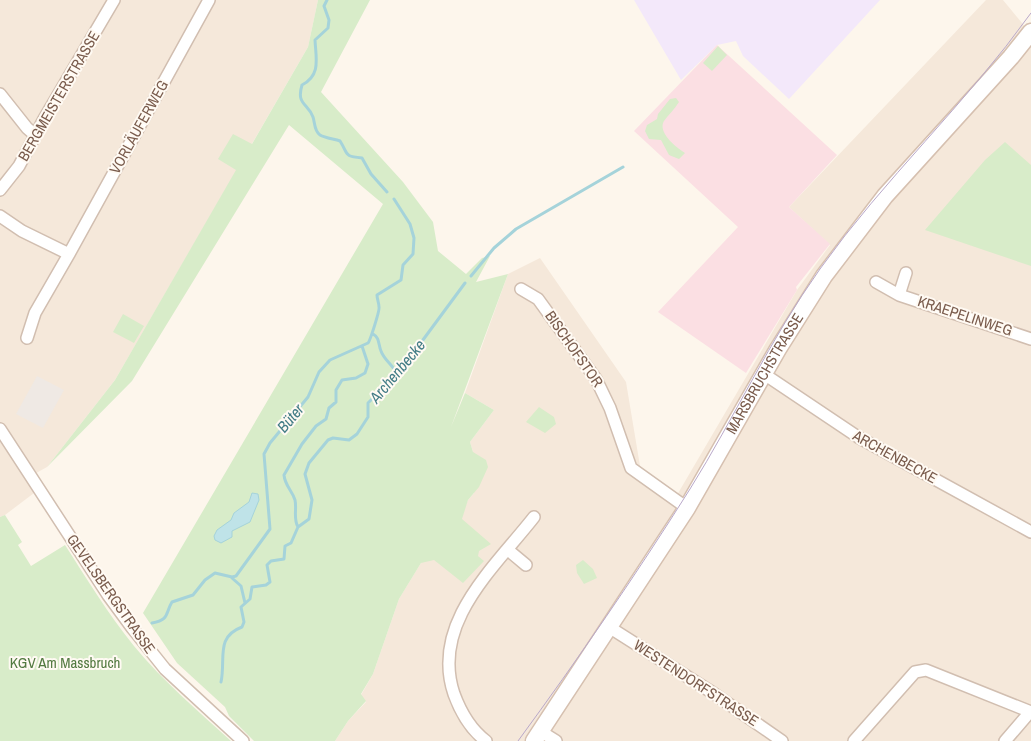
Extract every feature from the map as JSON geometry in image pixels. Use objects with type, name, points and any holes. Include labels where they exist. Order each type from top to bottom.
[{"type":"street","name":"BERGMEISTERSTRASSE","points":[[0,190],[19,166],[35,135],[114,0]]},
{"type":"street","name":"VORLÄUFERWEG","points":[[27,338],[35,313],[208,0]]},
{"type":"street","name":"MARSBRUCHSTRASSE","points":[[537,736],[687,508],[812,294],[885,196],[1011,57],[1031,32]]},
{"type":"street","points":[[0,94],[27,128],[35,135]]},
{"type":"street","points":[[0,216],[22,231],[68,254]]},
{"type":"street","name":"KRAEPELINWEG","points":[[899,294],[906,274]]},
{"type":"street","name":"KRAEPELINWEG","points":[[876,282],[899,294],[1031,339]]},
{"type":"street","name":"BISCHOFSTOR","points":[[521,289],[538,299],[596,379],[610,408],[631,468],[687,508]]},
{"type":"street","name":"ARCHENBECKE","points":[[764,374],[858,437],[1031,532]]},
{"type":"street","name":"GEVELSBERGSTRASSE","points":[[0,429],[108,595],[133,629],[165,669],[243,741]]},
{"type":"street","points":[[486,741],[473,729],[460,709],[451,684],[449,648],[457,621],[466,603],[479,584],[534,517]]},
{"type":"street","points":[[508,550],[526,565]]},
{"type":"street","name":"WESTENDORFSTRASSE","points":[[609,627],[713,692],[782,741]]},
{"type":"street","points":[[854,741],[915,672],[920,670],[926,670],[1031,712],[1005,741]]},
{"type":"street","points":[[537,736],[556,741]]},
{"type":"shaded area","points":[[0,0],[318,0],[308,47],[115,380],[47,467],[29,477],[38,490],[0,517]]},
{"type":"shaded area","points":[[634,0],[880,0],[789,99],[743,56],[736,41],[717,45],[681,80]]},
{"type":"shaded area","points":[[986,0],[1003,0],[1031,34],[1031,741],[335,741],[348,721],[366,702],[361,695],[373,674],[399,599],[421,563],[463,512],[468,500],[474,493],[473,452],[470,442],[494,410],[465,393],[508,274],[540,258],[626,382],[641,472],[677,495],[797,290],[830,245],[789,207]]},
{"type":"shaded area","points":[[717,45],[837,155],[789,207],[830,244],[796,287],[797,290],[746,373],[658,312],[738,227],[634,131]]},
{"type":"shaded area","points":[[37,376],[64,390],[43,428],[16,414]]},
{"type":"green space","points":[[318,0],[370,0],[321,92],[403,182],[433,222],[438,251],[466,274],[482,258],[490,256],[476,282],[508,274],[451,427],[465,393],[494,410],[470,442],[473,452],[486,460],[488,467],[479,487],[468,500],[462,519],[491,544],[479,551],[478,556],[484,561],[463,583],[434,560],[421,563],[399,599],[373,674],[361,694],[366,701],[348,721],[335,741],[254,741],[229,716],[225,707],[177,663],[143,613],[383,204],[289,125],[132,381],[47,467],[115,380],[236,170],[218,159],[233,134],[252,144],[308,47]]},
{"type":"green space","points":[[718,46],[727,55],[712,71],[703,63]]},
{"type":"green space","points":[[676,98],[679,102],[664,121],[663,130],[669,140],[685,153],[679,159],[669,155],[661,140],[649,139],[645,131],[647,125],[657,119],[658,114],[670,99]]},
{"type":"green space","points":[[1005,142],[1031,165],[1031,266],[925,230],[985,160]]},
{"type":"green space","points":[[123,314],[144,326],[134,343],[113,332]]},
{"type":"green space","points":[[539,407],[554,417],[556,424],[545,433],[526,422]]},
{"type":"green space","name":"KGV Am Massbruch","points":[[5,515],[22,542],[18,545],[31,566],[65,545],[124,634],[145,659],[193,707],[231,741],[0,741],[0,517]]},
{"type":"green space","points":[[583,560],[593,569],[597,578],[584,584],[577,573],[576,565]]},
{"type":"water","points":[[252,493],[258,494],[259,500],[250,522],[232,531],[232,537],[221,543],[215,540],[214,536],[217,530],[231,520],[234,513],[249,502]]},
{"type":"waterway","name":"Büter","points":[[327,0],[324,6],[329,20],[328,28],[315,40],[315,71],[308,81],[302,85],[300,96],[311,112],[318,133],[324,137],[340,141],[349,155],[362,158],[371,174],[387,192]]},
{"type":"waterway","name":"Archenbecke","points":[[471,276],[494,248],[516,229],[623,167]]},
{"type":"waterway","name":"Büter","points":[[152,623],[158,622],[166,616],[172,602],[193,595],[205,580],[215,573],[232,577],[236,576],[270,529],[264,454],[270,443],[308,397],[319,372],[330,360],[368,343],[379,309],[377,295],[401,280],[403,265],[413,254],[414,238],[410,224],[394,199]]},
{"type":"waterway","name":"Archenbecke","points":[[221,682],[225,643],[234,631],[242,627],[244,622],[241,607],[250,599],[252,587],[266,585],[270,582],[267,565],[271,561],[284,559],[285,546],[291,543],[298,527],[309,519],[312,500],[305,474],[309,463],[328,440],[333,438],[349,440],[357,434],[368,417],[368,403],[400,371],[465,283]]},
{"type":"waterway","points":[[373,334],[378,339],[382,354],[397,374]]},
{"type":"waterway","points":[[298,527],[295,500],[284,475],[302,444],[316,426],[326,419],[329,408],[336,402],[336,390],[342,380],[356,378],[365,373],[368,364],[362,346]]},
{"type":"waterway","points":[[232,578],[241,586],[245,603]]},
{"type":"tram line","points":[[518,741],[563,679],[670,521],[785,323],[820,269],[871,204],[980,79],[1031,13]]}]
